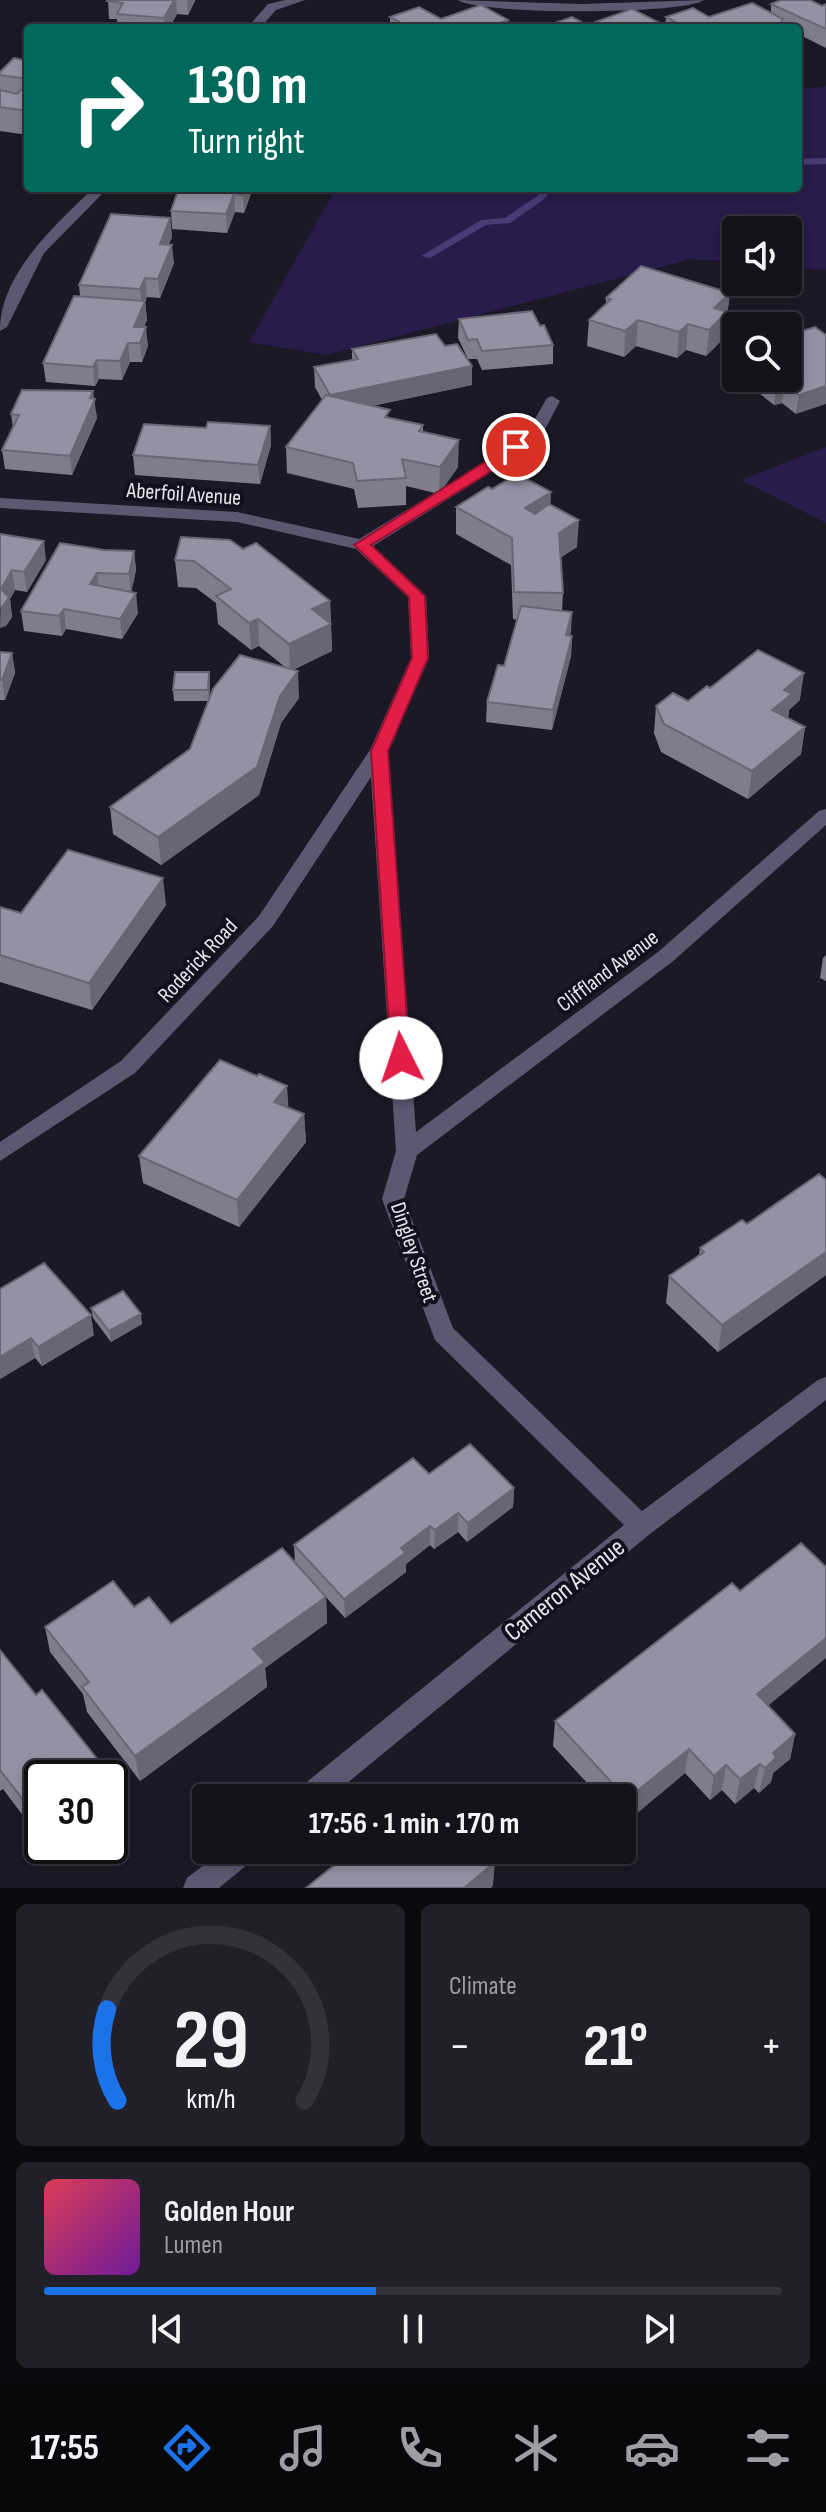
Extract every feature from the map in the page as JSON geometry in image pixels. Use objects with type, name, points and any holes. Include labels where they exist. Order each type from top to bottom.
[{"type":"street","points":[[257,24],[272,7],[299,0]]},
{"type":"street","points":[[464,0],[502,5],[638,8],[698,0]]},
{"type":"street","points":[[0,327],[38,251],[97,192]]},
{"type":"street","points":[[362,545],[495,463],[537,430],[552,401]]},
{"type":"street","name":"Aberfoil Avenue","points":[[0,503],[237,517],[362,545]]},
{"type":"street","name":"Dingley Street","points":[[362,545],[417,596],[420,658],[379,751],[407,1151],[393,1199],[443,1333],[641,1526]]},
{"type":"street","name":"Roderick Road","points":[[0,1153],[128,1067],[266,921],[379,751]]},
{"type":"street","name":"Cliffland Avenue","points":[[407,1151],[665,957],[826,815]]},
{"type":"street","name":"Cameron Avenue","points":[[325,1784],[641,1526],[826,1387]]},
{"type":"street","points":[[197,1888],[227,1864]]},
{"type":"shaded area","points":[[826,86],[826,270],[802,268],[802,216],[722,216],[722,261],[691,259],[327,355],[249,342],[334,192],[802,192],[802,89]]},
{"type":"shaded area","points":[[826,447],[826,523],[741,480]]},
{"type":"building","points":[[108,0],[174,0],[164,18],[117,14],[123,3]]},
{"type":"building","points":[[781,0],[810,0],[822,6],[826,4],[826,29],[771,4]]},
{"type":"building","points":[[752,3],[783,19],[780,24],[679,24],[666,17],[693,8],[709,17]]},
{"type":"building","points":[[481,5],[508,20],[499,23],[501,24],[403,24],[390,17],[419,7],[441,19]]},
{"type":"building","points":[[632,9],[662,24],[590,24]]},
{"type":"building","points":[[572,17],[585,24],[552,24]]},
{"type":"building","points":[[14,58],[24,60],[24,78],[0,75]]},
{"type":"building","points":[[24,87],[24,110],[0,107],[0,90],[17,94]]},
{"type":"building","points":[[178,192],[244,192],[243,195],[234,194],[226,214],[171,211]]},
{"type":"building","points":[[111,214],[170,218],[160,244],[172,245],[158,279],[145,278],[140,289],[79,285]]},
{"type":"building","points":[[641,266],[722,291],[722,296],[727,296],[714,308],[727,312],[722,312],[722,317],[709,330],[688,324],[679,332],[638,320],[625,331],[589,320],[611,299],[606,298]]},
{"type":"building","points":[[74,296],[145,301],[134,327],[146,327],[140,343],[128,343],[120,361],[97,360],[93,367],[43,363]]},
{"type":"building","points":[[532,311],[540,326],[544,325],[553,345],[482,351],[477,339],[468,340],[459,319]]},
{"type":"building","points":[[815,327],[826,335],[826,386],[799,395],[795,392],[802,392],[802,331]]},
{"type":"building","points":[[436,334],[445,346],[457,344],[472,366],[330,395],[314,367],[358,359],[352,349]]},
{"type":"building","points":[[22,390],[93,391],[90,398],[95,399],[70,456],[2,450],[19,415],[11,414]]},
{"type":"building","points":[[326,395],[390,410],[385,417],[423,425],[419,431],[459,440],[440,467],[402,459],[406,478],[357,481],[353,463],[286,447]]},
{"type":"building","points":[[208,422],[270,426],[258,465],[133,455],[144,424],[206,428]]},
{"type":"building","points":[[517,474],[551,492],[525,508],[535,514],[549,504],[579,520],[559,533],[563,593],[514,592],[512,538],[456,507]]},
{"type":"building","points":[[0,534],[44,541],[24,572],[12,570],[1,589],[9,597],[0,607]]},
{"type":"building","points":[[181,537],[230,540],[243,549],[256,543],[330,601],[312,609],[331,624],[289,644],[258,619],[249,623],[216,596],[231,589],[194,561],[175,560]]},
{"type":"building","points":[[60,543],[134,551],[129,574],[97,573],[90,584],[136,593],[120,619],[64,609],[59,616],[21,611]]},
{"type":"building","points":[[521,606],[572,612],[566,635],[572,636],[553,710],[487,702],[498,665],[504,666]]},
{"type":"building","points":[[758,650],[804,673],[784,690],[792,694],[772,710],[805,727],[752,771],[664,724],[656,706],[673,693],[688,701],[707,686],[710,688]]},
{"type":"building","points":[[0,652],[12,653],[2,680],[0,680]]},
{"type":"building","points":[[240,655],[298,671],[280,696],[257,767],[158,837],[110,807],[190,749],[213,689]]},
{"type":"building","points":[[175,672],[209,672],[208,690],[173,690]]},
{"type":"building","points":[[68,850],[163,878],[89,983],[0,955],[0,907],[21,913]]},
{"type":"building","points":[[220,1060],[287,1086],[274,1102],[304,1114],[237,1200],[139,1156]]},
{"type":"building","points":[[819,1174],[826,1180],[826,1252],[722,1325],[669,1276],[704,1252],[700,1248],[742,1220],[747,1224]]},
{"type":"building","points":[[44,1263],[91,1315],[38,1347],[31,1338],[0,1357],[0,1289]]},
{"type":"building","points":[[123,1291],[141,1314],[109,1331],[91,1308]]},
{"type":"building","points":[[470,1444],[514,1488],[468,1523],[458,1513],[435,1530],[430,1526],[401,1548],[405,1553],[344,1599],[294,1545],[413,1458],[429,1474]]},
{"type":"building","points":[[801,1543],[826,1567],[826,1638],[757,1694],[795,1734],[773,1753],[776,1758],[765,1768],[760,1764],[740,1779],[726,1765],[714,1776],[689,1749],[636,1792],[636,1784],[613,1784],[555,1721],[732,1583],[740,1591]]},
{"type":"building","points":[[282,1548],[326,1597],[253,1649],[265,1662],[135,1756],[82,1687],[89,1682],[45,1627],[113,1581],[134,1607],[149,1597],[171,1624]]},
{"type":"building","points":[[0,1650],[36,1695],[42,1690],[98,1760],[24,1760],[24,1801],[0,1770]]},
{"type":"building","points":[[336,1864],[493,1864],[464,1888],[306,1888]]},
{"type":"waterway","points":[[802,162],[826,161]]},
{"type":"waterway","points":[[426,256],[484,222],[507,221],[545,192]]},
{"type":"route","points":[[401,1058],[379,751],[420,658],[417,596],[362,545],[516,447]]}]
